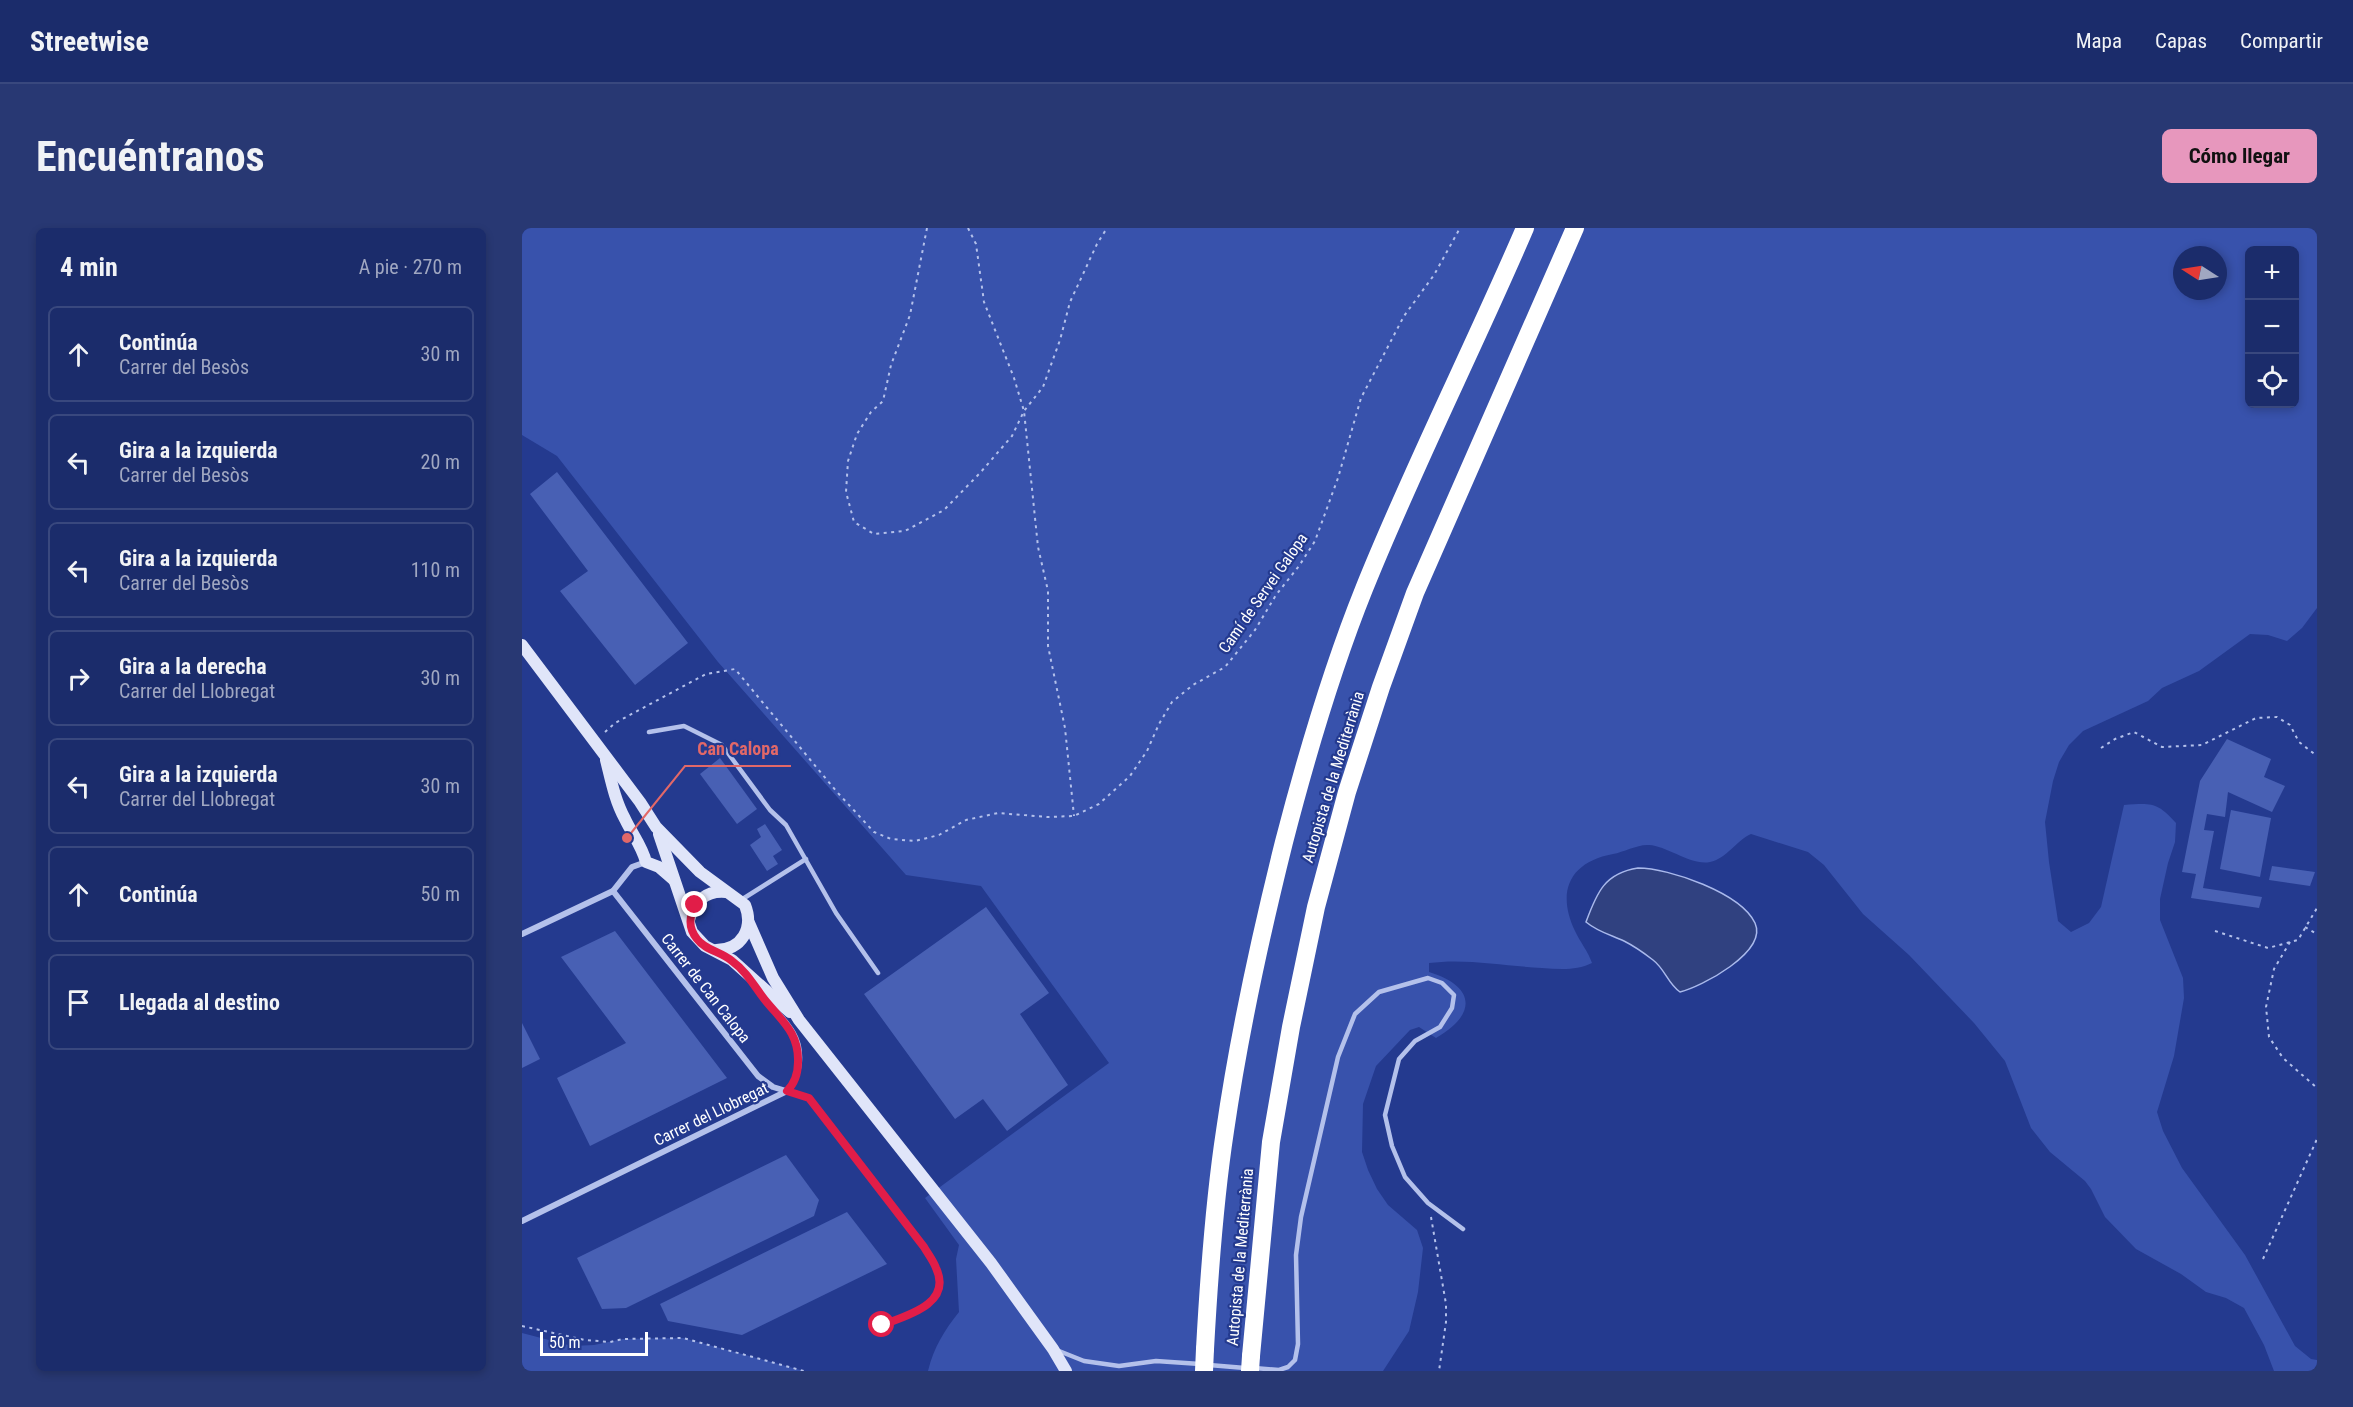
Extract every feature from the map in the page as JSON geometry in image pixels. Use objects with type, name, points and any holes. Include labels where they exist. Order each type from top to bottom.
[{"type":"highway","name":"Autopista de la Mediterrània","points":[[1204,1371],[1212,1241],[1226,1121],[1263,927],[1299,786],[1332,679],[1364,591],[1405,493],[1525,228]]},
{"type":"highway","name":"Autopista de la Mediterrània","points":[[1250,1364],[1259,1249],[1271,1142],[1291,1027],[1316,906],[1347,792],[1415,593],[1575,228]]},
{"type":"main road","points":[[522,645],[656,827],[700,872],[726,892],[741,900],[773,978],[799,1020],[991,1263],[1053,1349],[1066,1371]]},
{"type":"main road","points":[[605,756],[613,791],[644,853],[646,862],[659,867],[674,880]]},
{"type":"main road","points":[[656,827],[690,920],[692,932],[699,942],[716,950],[747,974],[799,1020]]},
{"type":"main road","points":[[690,920],[695,905],[702,897],[715,892],[726,892]]},
{"type":"main road","points":[[716,950],[727,949],[738,944],[747,932],[749,923]]},
{"type":"street","points":[[522,934],[613,891],[632,867],[646,862]]},
{"type":"street","name":"Carrer de Can Calopa","points":[[613,891],[758,1076],[773,1087],[809,1098],[924,1247],[938,1269],[940,1284],[933,1301],[919,1312],[882,1325]]},
{"type":"street","name":"Carrer del Llobregat","points":[[522,1221],[787,1091],[794,1083],[798,1070],[799,1049],[793,1032],[762,997],[747,974]]},
{"type":"lane","points":[[649,732],[684,726],[722,745],[770,810],[786,825],[836,913],[878,973]]},
{"type":"lane","points":[[741,900],[806,859]]},
{"type":"lane","points":[[1053,1349],[1084,1361],[1119,1366],[1156,1361],[1279,1370],[1288,1367],[1295,1360],[1298,1344],[1296,1255],[1301,1217],[1338,1057],[1355,1014],[1379,992],[1428,978],[1442,983],[1454,995],[1452,1008],[1440,1027],[1415,1041],[1399,1059],[1385,1115],[1392,1146],[1405,1178],[1428,1203],[1463,1228]]},
{"type":"lane","points":[[1114,1371],[1119,1366]]},
{"type":"path","points":[[927,228],[910,315],[891,365],[884,401],[871,412],[857,434],[848,461],[846,492],[854,522],[874,534],[905,531],[944,510],[981,473],[1012,436],[1024,411],[1043,387],[1060,340],[1070,302],[1107,228]]},
{"type":"path","points":[[968,228],[976,244],[984,302],[1014,378],[1024,411],[1038,547],[1048,591],[1048,646],[1065,728],[1074,816]]},
{"type":"path","name":"Camí de Servei Galopa","points":[[594,741],[615,723],[706,674],[735,669],[837,792],[874,832],[891,839],[915,841],[939,835],[966,820],[998,813],[1047,817],[1074,816],[1099,804],[1130,776],[1147,751],[1172,702],[1193,685],[1226,667],[1255,630],[1276,595],[1315,541],[1338,478],[1361,398],[1404,316],[1434,275],[1460,228]]},
{"type":"path","points":[[2101,748],[2115,739],[2134,732],[2162,747],[2202,745],[2256,718],[2277,717],[2290,725],[2299,742],[2317,756]]},
{"type":"path","points":[[2215,931],[2268,948],[2298,939],[2317,908]]},
{"type":"path","points":[[2305,927],[2317,934]]},
{"type":"path","points":[[2290,942],[2274,969],[2266,1007],[2269,1037],[2283,1058],[2317,1088]]},
{"type":"path","points":[[2263,1259],[2317,1139]]},
{"type":"path","points":[[1428,1203],[1438,1247],[1446,1304],[1446,1322],[1439,1371]]},
{"type":"path","points":[[522,1326],[585,1340],[610,1342],[623,1339],[683,1338],[804,1371]]},
{"type":"shaded area","points":[[522,228],[2317,228],[2317,608],[2302,628],[2287,641],[2268,635],[2250,634],[2199,671],[2162,688],[2148,701],[2083,731],[2069,745],[2059,762],[2045,822],[2058,921],[2071,932],[2089,923],[2101,907],[2124,805],[2153,805],[2164,811],[2176,823],[2175,842],[2160,899],[2160,920],[2183,978],[2184,998],[2174,1056],[2157,1112],[2163,1131],[2182,1168],[2245,1255],[2295,1346],[2311,1359],[2317,1360],[2317,1371],[2274,1371],[2264,1345],[2244,1308],[2226,1298],[2206,1292],[2181,1274],[2136,1249],[2105,1217],[2085,1181],[2050,1152],[2031,1128],[2005,1061],[1974,1023],[1909,955],[1863,914],[1824,865],[1808,852],[1751,834],[1721,857],[1710,862],[1695,861],[1656,846],[1645,845],[1598,858],[1577,871],[1567,891],[1567,903],[1569,917],[1592,963],[1586,966],[1561,969],[1471,962],[1429,963],[1429,972],[1444,978],[1463,993],[1464,1010],[1459,1020],[1450,1029],[1436,1038],[1419,1027],[1410,1030],[1376,1066],[1363,1104],[1362,1152],[1368,1170],[1388,1205],[1417,1230],[1423,1248],[1418,1292],[1409,1331],[1383,1371],[928,1371],[940,1340],[959,1312],[956,1259],[959,1245],[925,1198],[1109,1063],[981,886],[906,875],[718,662],[557,456],[522,435]]},
{"type":"shaded area","points":[[1638,868],[1685,877],[1720,892],[1735,902],[1755,923],[1756,934],[1752,945],[1743,956],[1716,976],[1680,992],[1650,957],[1586,922],[1599,893],[1610,879]]},
{"type":"shaded area","points":[[522,1333],[572,1346],[594,1345],[623,1339],[683,1338],[804,1371],[522,1371]]},
{"type":"building","points":[[557,472],[688,643],[635,685],[560,591],[588,571],[530,494]]},
{"type":"building","points":[[2227,739],[2271,759],[2264,777],[2285,786],[2272,812],[2228,792],[2225,817],[2207,814],[2204,830],[2214,831],[2203,888],[2262,897],[2259,908],[2191,898],[2196,874],[2182,872],[2200,781]]},
{"type":"building","points":[[720,758],[757,809],[737,824],[700,774]]},
{"type":"building","points":[[2231,810],[2271,818],[2260,877],[2220,869]]},
{"type":"building","points":[[765,824],[782,850],[773,856],[778,864],[767,871],[750,845],[761,837],[757,829]]},
{"type":"building","points":[[2272,866],[2315,872],[2310,886],[2269,880]]},
{"type":"building","points":[[986,907],[1049,993],[1020,1014],[1068,1085],[1007,1131],[983,1099],[955,1119],[864,994]]},
{"type":"building","points":[[615,931],[727,1078],[590,1146],[557,1078],[626,1043],[561,957]]},
{"type":"building","points":[[522,1023],[540,1059],[522,1068]]},
{"type":"building","points":[[786,1155],[819,1200],[814,1216],[626,1308],[602,1309],[577,1258]]},
{"type":"building","points":[[847,1212],[887,1264],[742,1335],[668,1321],[660,1304]]},
{"type":"place","name":"Can Calopa","points":[[627,838]]},
{"type":"route","points":[[695,905],[690,920],[692,932],[699,942],[732,960],[747,974],[762,997],[793,1032],[799,1049],[798,1070],[794,1083],[787,1091],[809,1098],[924,1247],[938,1269],[940,1284],[933,1301],[919,1312],[882,1325]]}]
